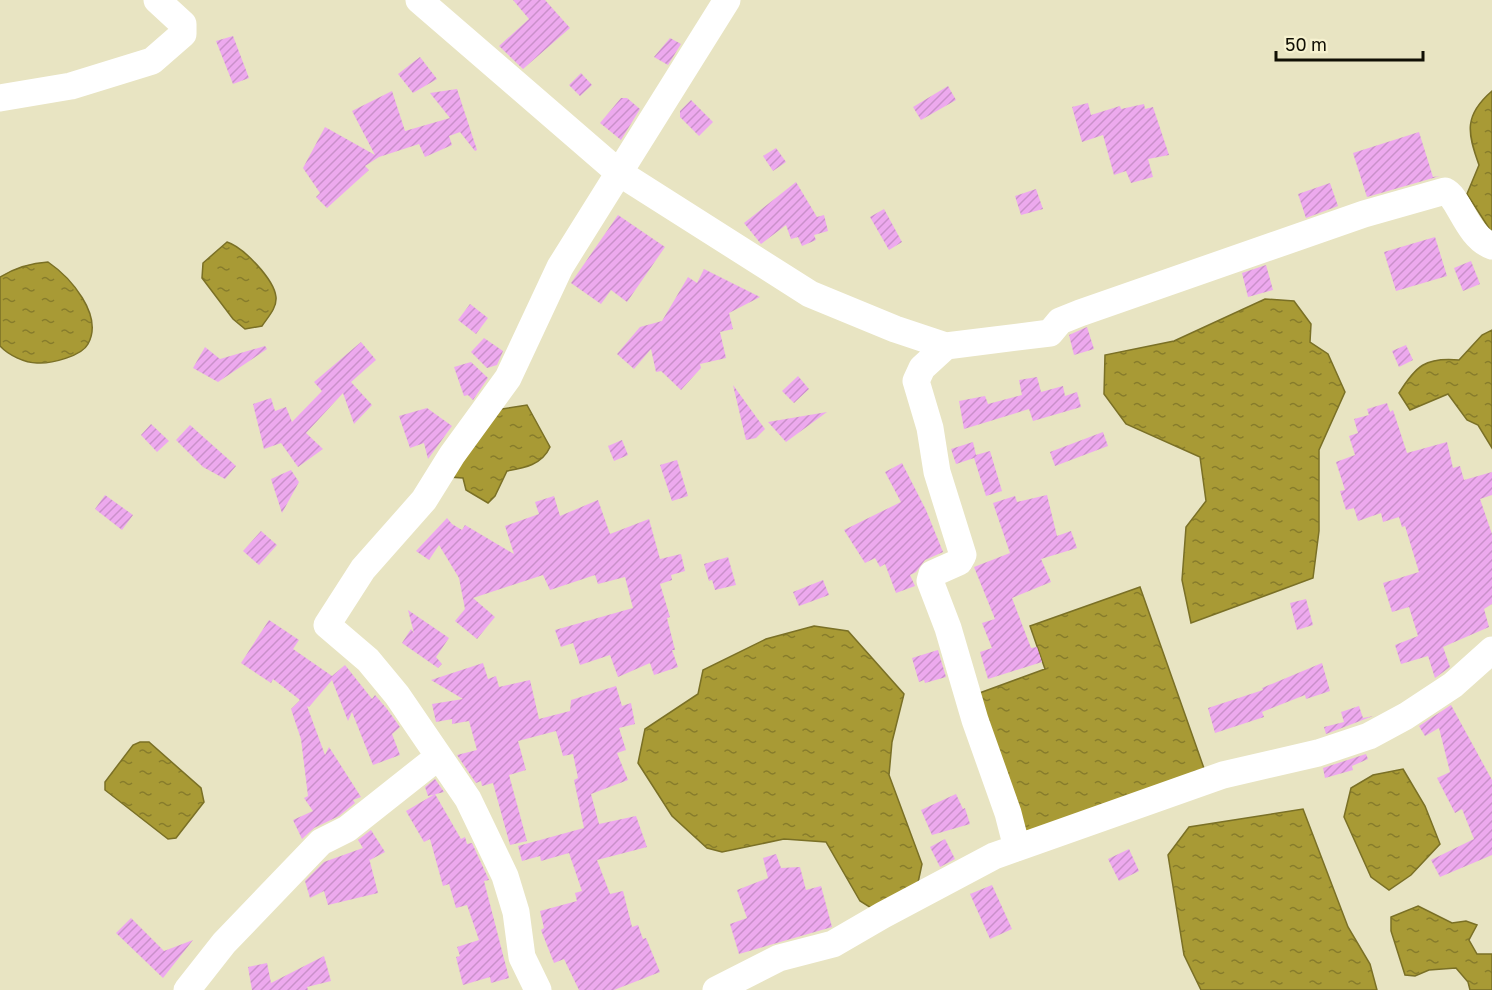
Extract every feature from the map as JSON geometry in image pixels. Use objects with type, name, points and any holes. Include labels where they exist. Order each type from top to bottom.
[{"type":"street","points":[[0,98],[71,86],[152,61],[183,34],[183,24],[157,0]]},
{"type":"street","points":[[418,0],[618,172],[810,294],[895,329],[946,346],[1050,333],[1060,321],[1080,313],[1364,214],[1445,191],[1454,199],[1462,218],[1486,244],[1492,246]]},
{"type":"street","points":[[538,990],[522,957],[516,912],[505,876],[468,799],[438,757],[426,733],[368,660],[327,625],[363,569],[424,500],[452,454],[508,378],[560,267],[618,172],[693,59],[727,0]]},
{"type":"street","points":[[946,346],[922,368],[916,381],[924,403],[937,472],[963,555],[959,562],[932,574],[930,580],[948,628],[975,720],[1008,813],[1017,848]]},
{"type":"street","points":[[716,990],[779,958],[840,941],[883,915],[994,856],[1223,775],[1318,753],[1369,736],[1406,716],[1453,685],[1492,650]]},
{"type":"street","points":[[187,990],[224,944],[321,842],[347,829],[438,757]]},
{"type":"water","points":[[1492,91],[1492,233],[1467,194],[1479,165],[1470,133],[1472,116],[1476,108]]},
{"type":"water","points":[[227,242],[241,250],[257,265],[274,290],[275,305],[262,326],[245,329],[233,319],[202,278],[203,263]]},
{"type":"water","points":[[48,262],[66,277],[82,298],[92,321],[92,333],[85,348],[73,356],[50,362],[32,363],[12,355],[0,346],[0,277],[23,266]]},
{"type":"water","points":[[1265,299],[1294,301],[1311,324],[1310,342],[1328,354],[1345,392],[1319,450],[1319,531],[1313,578],[1191,623],[1182,580],[1186,527],[1206,501],[1200,457],[1126,424],[1104,394],[1105,355],[1174,341]]},
{"type":"water","points":[[1492,330],[1492,448],[1478,425],[1467,420],[1448,394],[1410,410],[1399,393],[1416,370],[1423,365],[1438,360],[1459,360],[1482,335]]},
{"type":"water","points":[[527,405],[550,447],[542,458],[526,467],[507,471],[495,496],[488,503],[466,490],[463,478],[449,477],[496,410]]},
{"type":"water","points":[[1140,587],[1206,774],[1025,838],[974,695],[1045,669],[1030,626]]},
{"type":"water","points":[[814,626],[848,631],[904,694],[892,742],[889,775],[922,864],[916,892],[879,913],[860,901],[826,842],[784,839],[722,852],[707,848],[672,816],[638,763],[645,729],[698,694],[703,670],[766,639]]},
{"type":"water","points":[[149,742],[201,788],[204,802],[176,838],[168,839],[105,790],[105,782],[133,745]]},
{"type":"water","points":[[1403,769],[1425,806],[1440,844],[1411,875],[1389,890],[1371,877],[1344,817],[1351,788],[1373,775]]},
{"type":"water","points":[[1303,809],[1348,927],[1370,964],[1377,990],[1201,990],[1184,955],[1168,855],[1189,827]]},
{"type":"water","points":[[1418,906],[1452,923],[1466,921],[1477,925],[1469,940],[1477,954],[1492,954],[1492,990],[1470,990],[1468,982],[1456,968],[1429,970],[1415,976],[1405,975],[1391,931],[1391,917]]},
{"type":"building","points":[[513,0],[545,0],[570,28],[523,69],[499,46],[529,19]]},
{"type":"building","points":[[233,36],[249,78],[233,84],[216,41]]},
{"type":"building","points":[[670,38],[681,44],[668,65],[654,57]]},
{"type":"building","points":[[420,57],[437,79],[413,93],[398,74]]},
{"type":"building","points":[[581,73],[592,85],[580,96],[569,85]]},
{"type":"building","points":[[948,86],[956,100],[921,120],[913,107]]},
{"type":"building","points":[[457,89],[477,150],[475,151],[460,132],[449,136],[452,145],[425,157],[419,144],[379,157],[365,166],[369,170],[327,208],[316,197],[320,193],[303,168],[325,127],[375,155],[352,111],[392,91],[405,131],[450,118],[430,93]]},
{"type":"building","points":[[621,98],[627,98],[640,109],[621,140],[600,123]]},
{"type":"building","points":[[691,100],[713,122],[699,136],[680,117],[680,111]]},
{"type":"building","points":[[1088,103],[1091,115],[1120,106],[1121,109],[1144,104],[1145,109],[1153,107],[1169,155],[1148,159],[1153,177],[1131,183],[1126,171],[1114,175],[1103,135],[1082,142],[1072,107]]},
{"type":"building","points":[[1419,132],[1433,177],[1440,176],[1367,197],[1353,153]]},
{"type":"building","points":[[776,148],[786,162],[773,171],[763,156]]},
{"type":"building","points":[[796,182],[817,217],[824,215],[828,231],[814,235],[816,240],[802,246],[798,237],[791,239],[786,225],[761,244],[744,223]]},
{"type":"building","points":[[1330,183],[1338,206],[1306,218],[1298,194]]},
{"type":"building","points":[[1036,189],[1043,209],[1021,215],[1015,196]]},
{"type":"building","points":[[884,209],[902,242],[889,250],[870,217]]},
{"type":"building","points":[[618,215],[665,247],[627,302],[611,290],[601,304],[571,283]]},
{"type":"building","points":[[1435,237],[1447,276],[1396,291],[1384,252]]},
{"type":"building","points":[[1471,261],[1480,284],[1463,291],[1454,268]]},
{"type":"building","points":[[1266,265],[1273,290],[1248,297],[1242,273]]},
{"type":"building","points":[[704,269],[760,297],[729,313],[733,329],[720,332],[726,358],[700,364],[701,368],[681,390],[661,371],[656,372],[651,349],[634,369],[617,354],[640,327],[662,321],[688,277],[697,283]]},
{"type":"building","points":[[470,304],[488,318],[476,334],[458,320]]},
{"type":"building","points":[[1087,327],[1094,349],[1074,355],[1069,335]]},
{"type":"building","points":[[484,338],[503,351],[497,365],[487,368],[471,352]]},
{"type":"building","points":[[361,342],[376,360],[351,382],[372,405],[354,424],[343,393],[306,433],[323,449],[298,467],[281,443],[264,449],[253,404],[271,398],[275,411],[286,407],[292,422],[322,391],[314,382]]},
{"type":"building","points":[[1406,345],[1413,360],[1399,367],[1392,351]]},
{"type":"building","points":[[265,346],[267,349],[218,382],[193,368],[205,347],[220,359]]},
{"type":"building","points":[[471,362],[488,378],[473,400],[468,395],[464,396],[454,367]]},
{"type":"building","points":[[798,376],[809,389],[794,403],[782,391]]},
{"type":"building","points":[[1037,377],[1041,392],[1063,386],[1065,396],[1077,392],[1081,407],[1033,421],[1029,409],[964,429],[959,401],[985,396],[988,404],[1022,395],[1019,380]]},
{"type":"building","points":[[733,385],[765,429],[756,438],[746,440]]},
{"type":"building","points":[[1387,403],[1390,412],[1393,410],[1407,453],[1447,442],[1453,468],[1460,466],[1464,480],[1492,472],[1492,495],[1480,499],[1492,534],[1492,604],[1484,609],[1489,627],[1443,647],[1450,667],[1435,678],[1428,656],[1401,664],[1395,645],[1418,636],[1409,607],[1392,612],[1383,583],[1419,572],[1405,526],[1402,527],[1399,517],[1383,522],[1381,513],[1358,521],[1354,508],[1346,510],[1340,491],[1345,490],[1336,462],[1355,455],[1349,436],[1358,433],[1354,419],[1369,415],[1367,409]]},
{"type":"building","points":[[427,408],[452,426],[428,459],[424,443],[410,448],[399,416]]},
{"type":"building","points":[[827,412],[786,442],[768,422]]},
{"type":"building","points":[[151,424],[169,441],[157,452],[141,435]]},
{"type":"building","points":[[190,425],[236,466],[225,479],[203,467],[176,440]]},
{"type":"building","points":[[1103,432],[1108,446],[1055,466],[1050,452]]},
{"type":"building","points":[[622,440],[628,455],[614,461],[608,446]]},
{"type":"building","points":[[973,442],[976,455],[990,451],[1002,491],[986,496],[974,458],[956,464],[951,449]]},
{"type":"building","points":[[677,460],[688,496],[672,501],[660,465]]},
{"type":"building","points":[[902,463],[926,510],[943,552],[925,560],[916,572],[910,575],[915,586],[896,593],[885,564],[880,567],[875,558],[865,563],[844,530],[901,502],[885,472]]},
{"type":"building","points":[[291,470],[299,482],[282,513],[271,479]]},
{"type":"building","points":[[105,495],[133,515],[122,530],[95,509]]},
{"type":"building","points":[[1047,495],[1057,536],[1071,531],[1077,548],[1041,559],[1051,582],[1012,598],[1031,648],[1037,647],[1042,662],[988,679],[980,652],[992,648],[982,623],[995,619],[974,567],[1010,553],[993,503],[1015,496],[1017,502]]},
{"type":"building","points":[[554,496],[560,516],[598,500],[610,534],[649,519],[660,559],[681,554],[685,571],[671,575],[672,580],[660,584],[670,617],[667,618],[675,650],[672,650],[678,667],[654,675],[650,663],[618,677],[610,655],[580,665],[573,643],[561,647],[555,630],[633,608],[625,577],[598,584],[595,575],[550,590],[543,575],[473,598],[495,617],[477,639],[455,621],[465,609],[459,578],[439,545],[429,560],[416,551],[447,518],[462,530],[465,525],[514,554],[505,526],[539,514],[535,502]]},
{"type":"building","points":[[261,531],[277,545],[259,565],[243,551]]},
{"type":"building","points":[[728,557],[736,585],[715,590],[712,580],[709,581],[704,564]]},
{"type":"building","points":[[823,580],[829,595],[799,606],[793,592]]},
{"type":"building","points":[[1306,599],[1313,625],[1297,630],[1290,603]]},
{"type":"building","points":[[408,610],[449,638],[436,657],[442,664],[438,668],[402,643],[411,629],[414,633]]},
{"type":"building","points":[[269,620],[299,640],[293,649],[332,676],[345,665],[372,699],[375,695],[400,727],[392,734],[400,755],[373,765],[352,712],[348,721],[332,680],[309,707],[307,706],[325,755],[329,747],[361,797],[353,800],[355,803],[339,816],[314,828],[302,839],[293,820],[313,811],[304,798],[308,796],[301,739],[291,709],[300,700],[273,679],[271,683],[241,663]]},
{"type":"building","points":[[938,650],[946,677],[925,683],[924,680],[919,682],[912,658]]},
{"type":"building","points":[[483,663],[488,679],[496,676],[499,687],[530,680],[539,719],[570,711],[571,700],[616,686],[622,706],[631,703],[635,724],[619,728],[626,750],[617,753],[628,780],[591,794],[599,824],[636,816],[647,847],[597,860],[610,894],[623,891],[632,927],[638,925],[660,972],[614,990],[579,990],[564,959],[554,963],[541,930],[544,928],[540,911],[577,901],[575,893],[582,891],[569,853],[541,861],[540,856],[522,861],[518,846],[584,828],[574,780],[578,778],[573,754],[563,756],[556,731],[518,741],[526,770],[509,775],[527,841],[510,845],[493,783],[482,786],[481,781],[476,783],[457,755],[477,750],[469,721],[452,724],[452,719],[436,722],[432,704],[463,699],[431,680]]},
{"type":"building","points":[[1322,663],[1330,691],[1306,699],[1305,695],[1262,712],[1264,717],[1215,733],[1208,708],[1263,690],[1262,688]]},
{"type":"building","points":[[1451,705],[1492,780],[1492,855],[1440,877],[1431,860],[1474,839],[1462,809],[1455,813],[1437,778],[1450,772],[1439,728],[1425,736],[1419,726]]},
{"type":"building","points":[[1359,706],[1363,718],[1373,716],[1326,734],[1324,727],[1344,722],[1341,712]]},
{"type":"building","points":[[1366,754],[1368,759],[1352,766],[1353,770],[1325,778],[1323,768]]},
{"type":"building","points":[[435,779],[444,792],[428,796],[425,787]]},
{"type":"building","points":[[435,794],[461,839],[465,837],[467,844],[472,843],[489,880],[484,881],[509,978],[491,983],[490,977],[463,985],[456,957],[460,956],[457,947],[479,940],[467,905],[456,908],[449,884],[443,886],[430,839],[424,842],[406,811]]},
{"type":"building","points":[[956,794],[963,809],[965,808],[970,824],[932,835],[921,810]]},
{"type":"building","points":[[371,830],[385,852],[370,860],[369,858],[378,893],[328,905],[324,891],[310,898],[305,881],[324,862],[363,848],[358,840]]},
{"type":"building","points":[[945,839],[955,859],[940,867],[930,847]]},
{"type":"building","points":[[1129,849],[1139,871],[1119,881],[1108,859]]},
{"type":"building","points":[[776,854],[781,868],[800,867],[806,890],[821,886],[832,927],[739,954],[730,924],[747,918],[737,890],[768,878],[763,858]]},
{"type":"building","points":[[992,885],[1012,929],[990,939],[970,894]]},
{"type":"building","points":[[131,918],[164,951],[193,940],[163,978],[116,933]]},
{"type":"building","points":[[324,956],[331,981],[307,987],[308,990],[252,990],[248,967],[267,963],[271,983]]}]
